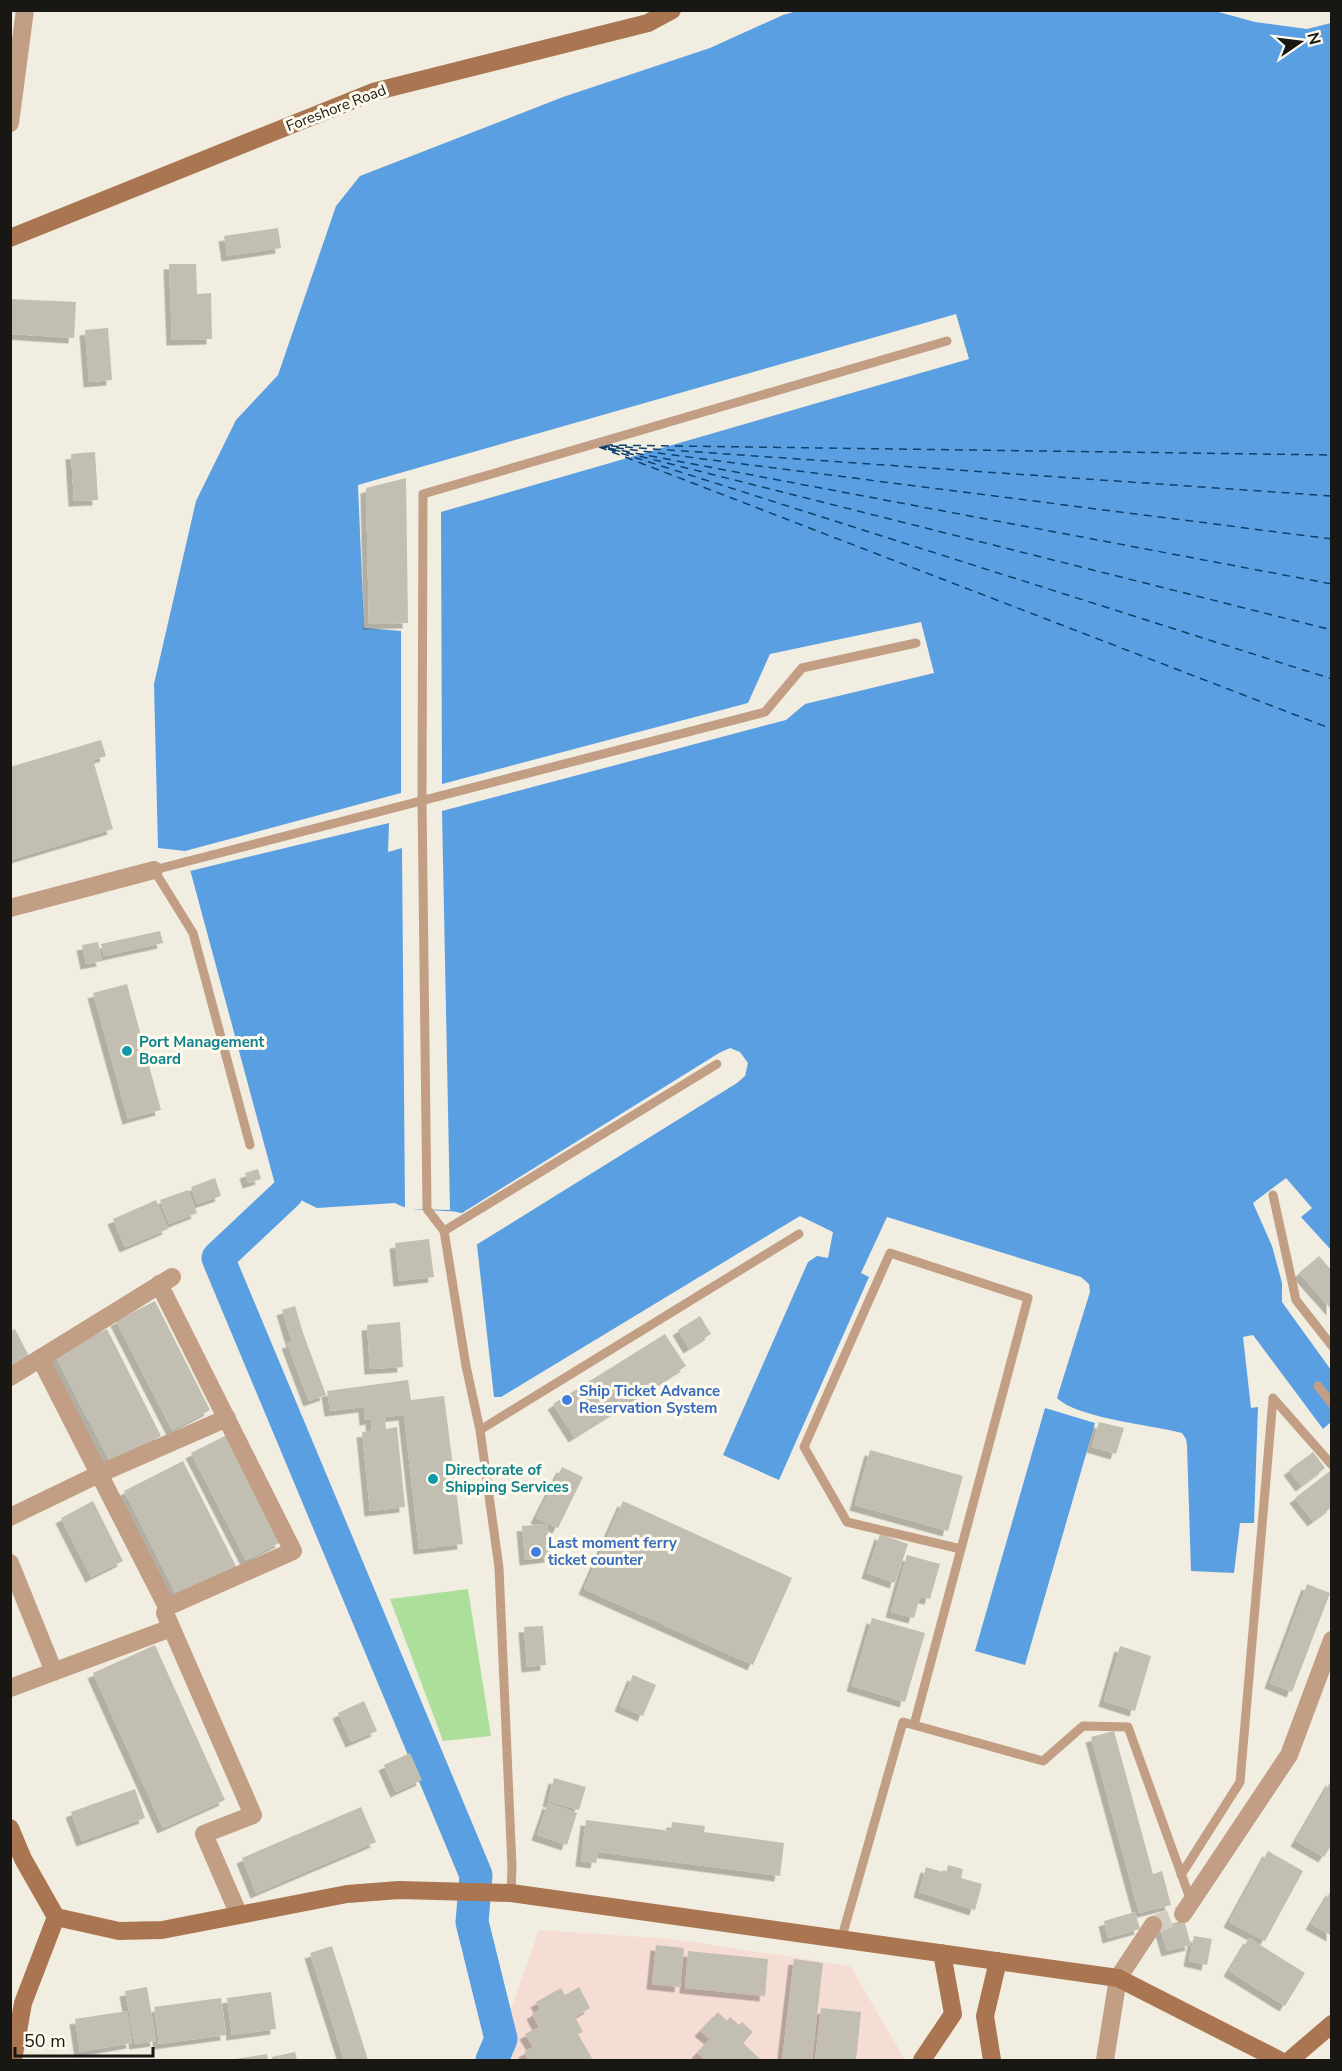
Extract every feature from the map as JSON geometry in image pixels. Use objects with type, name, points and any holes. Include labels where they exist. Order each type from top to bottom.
[{"type":"street","points":[[10,123],[25,10]]},
{"type":"street","name":"Foreshore Road","points":[[10,238],[373,92],[648,23],[672,10]]},
{"type":"street","points":[[10,908],[154,870]]},
{"type":"street","points":[[10,1377],[166,1280],[227,1418],[293,1551],[167,1607]]},
{"type":"street","points":[[40,1358],[167,1607],[165,1613],[171,1628],[253,1815],[204,1834],[239,1915]]},
{"type":"street","points":[[10,1517],[99,1474],[227,1418]]},
{"type":"street","points":[[10,1563],[54,1672]]},
{"type":"street","points":[[10,1688],[171,1628]]},
{"type":"street","points":[[1187,1908],[1288,1755],[1332,1640]]},
{"type":"street","points":[[10,1828],[23,1859],[56,1917],[119,1931],[162,1930],[347,1894],[399,1890],[502,1893],[1118,1978],[1279,2061]]},
{"type":"street","points":[[13,2061],[23,2003],[56,1917]]},
{"type":"street","points":[[1105,2061],[1118,1978],[1153,1925]]},
{"type":"street","points":[[922,2061],[953,2014],[942,1953]]},
{"type":"street","points":[[992,2061],[985,2016],[999,1961]]},
{"type":"street","points":[[1290,2061],[1332,2024]]},
{"type":"lane","points":[[502,1893],[512,1867],[499,1568],[480,1431],[466,1366],[444,1231],[427,1209],[422,801],[423,494],[947,341]]},
{"type":"lane","points":[[250,1145],[193,933],[154,870],[765,712],[802,668],[916,643]]},
{"type":"lane","points":[[444,1231],[717,1064]]},
{"type":"lane","points":[[1273,1195],[1296,1300],[1332,1346]]},
{"type":"lane","points":[[480,1431],[799,1234]]},
{"type":"lane","points":[[914,1725],[961,1549],[1028,1298],[890,1253],[804,1447],[847,1522],[961,1549]]},
{"type":"lane","points":[[1318,1386],[1332,1404]]},
{"type":"lane","points":[[1181,1875],[1240,1782],[1273,1398],[1332,1465]]},
{"type":"lane","points":[[841,1940],[903,1722],[1043,1761],[1083,1726],[1128,1727],[1181,1875],[1187,1908]]},
{"type":"shaded area","points":[[539,1930],[673,1939],[850,1966],[904,2058],[903,2060],[493,2060]]},
{"type":"green space","points":[[468,1589],[491,1736],[443,1741],[390,1599]]},
{"type":"water","points":[[1211,10],[1255,22],[1307,29],[1331,23],[1331,1250],[1301,1217],[1312,1208],[1286,1178],[1253,1203],[1272,1246],[1282,1283],[1282,1302],[1331,1370],[1331,1422],[1323,1429],[1253,1335],[1243,1337],[1251,1408],[1258,1407],[1254,1523],[1240,1523],[1234,1573],[1191,1571],[1187,1445],[1182,1433],[1097,1416],[1067,1405],[1057,1398],[1090,1292],[1089,1284],[1081,1277],[887,1217],[861,1273],[869,1277],[779,1480],[723,1455],[808,1262],[817,1256],[828,1258],[833,1232],[800,1216],[501,1397],[494,1397],[477,1245],[462,1213],[419,1210],[395,1203],[317,1208],[276,1188],[185,851],[158,848],[154,684],[196,501],[236,420],[278,375],[336,206],[360,176],[563,97],[710,48],[797,11]]},
{"type":"water","points":[[1045,1408],[1095,1423],[1025,1665],[975,1651]]},
{"type":"pier","points":[[956,314],[969,359],[441,512],[442,784],[748,703],[770,654],[921,622],[934,673],[805,704],[786,720],[442,811],[450,1210],[405,1209],[402,848],[388,852],[389,823],[190,871],[185,851],[401,793],[401,631],[364,628],[358,485]]},
{"type":"pier","points":[[730,1048],[740,1052],[748,1063],[745,1076],[737,1083],[476,1245],[462,1213]]},
{"type":"building","points":[[278,228],[281,248],[227,256],[224,236]]},
{"type":"building","points":[[169,264],[196,264],[197,294],[211,293],[212,339],[172,340]]},
{"type":"building","points":[[10,299],[76,302],[74,338],[10,334]]},
{"type":"building","points":[[108,328],[112,380],[89,382],[85,330]]},
{"type":"building","points":[[95,452],[98,500],[74,501],[71,454]]},
{"type":"building","points":[[406,478],[408,623],[369,624],[366,488]]},
{"type":"building","points":[[101,740],[106,756],[93,760],[113,829],[10,860],[10,767]]},
{"type":"building","points":[[160,931],[163,943],[104,956],[101,944]]},
{"type":"building","points":[[98,942],[102,961],[86,964],[82,945]]},
{"type":"building","name":"Port Management Board","points":[[127,984],[161,1110],[128,1119],[93,993]]},
{"type":"building","points":[[258,1169],[261,1179],[248,1183],[245,1173]]},
{"type":"building","points":[[215,1178],[221,1196],[197,1204],[191,1187]]},
{"type":"building","points":[[188,1190],[197,1213],[169,1224],[160,1200]]},
{"type":"building","points":[[156,1200],[168,1229],[125,1247],[113,1219]]},
{"type":"building","points":[[429,1239],[434,1277],[399,1281],[395,1243]]},
{"type":"building","points":[[1319,1256],[1332,1271],[1332,1310],[1299,1273]]},
{"type":"building","points":[[155,1301],[210,1410],[172,1430],[116,1321]]},
{"type":"building","points":[[295,1306],[326,1395],[309,1401],[287,1343],[292,1342],[282,1310]]},
{"type":"building","points":[[700,1316],[711,1334],[689,1348],[678,1330]]},
{"type":"building","points":[[400,1322],[403,1367],[370,1369],[367,1325]]},
{"type":"building","points":[[15,1329],[32,1362],[10,1373],[10,1331]]},
{"type":"building","points":[[107,1329],[161,1436],[110,1462],[55,1355]]},
{"type":"building","points":[[665,1334],[686,1366],[574,1437],[553,1404]]},
{"type":"building","points":[[408,1380],[411,1400],[444,1396],[463,1544],[419,1549],[404,1415],[378,1418],[385,1418],[386,1429],[397,1427],[405,1507],[370,1511],[362,1432],[372,1431],[371,1419],[365,1420],[364,1407],[330,1411],[327,1391]]},
{"type":"building","points":[[1099,1422],[1124,1428],[1116,1454],[1092,1447]]},
{"type":"building","points":[[227,1435],[281,1542],[246,1560],[191,1453]]},
{"type":"building","points":[[870,1450],[963,1476],[948,1531],[855,1505]]},
{"type":"building","points":[[1313,1452],[1325,1468],[1301,1486],[1289,1470]]},
{"type":"building","points":[[183,1461],[237,1568],[178,1598],[124,1491]]},
{"type":"building","points":[[562,1467],[583,1477],[558,1528],[536,1518]]},
{"type":"building","points":[[1330,1471],[1332,1473],[1332,1507],[1313,1521],[1295,1498]]},
{"type":"building","points":[[93,1501],[123,1561],[91,1577],[61,1518]]},
{"type":"building","points":[[623,1501],[792,1578],[753,1665],[584,1589]]},
{"type":"building","points":[[547,1524],[550,1557],[525,1560],[522,1526]]},
{"type":"building","points":[[880,1534],[908,1544],[895,1583],[867,1573]]},
{"type":"building","points":[[907,1555],[940,1564],[930,1599],[920,1597],[914,1618],[891,1612]]},
{"type":"building","points":[[1307,1584],[1330,1593],[1292,1692],[1270,1683]]},
{"type":"building","points":[[872,1618],[925,1633],[905,1702],[852,1686]]},
{"type":"building","points":[[543,1626],[546,1665],[527,1667],[524,1627]]},
{"type":"building","points":[[155,1645],[225,1800],[163,1828],[93,1673]]},
{"type":"building","points":[[1120,1646],[1151,1656],[1135,1711],[1104,1701]]},
{"type":"building","points":[[633,1675],[656,1685],[643,1716],[620,1706]]},
{"type":"building","points":[[364,1701],[377,1731],[351,1742],[338,1713]]},
{"type":"building","points":[[1114,1731],[1153,1874],[1162,1871],[1171,1905],[1139,1913],[1091,1737]]},
{"type":"building","points":[[410,1753],[422,1780],[396,1792],[384,1765]]},
{"type":"building","points":[[554,1778],[586,1787],[579,1810],[548,1801]]},
{"type":"building","points":[[1332,1779],[1332,1844],[1324,1857],[1296,1841]]},
{"type":"building","points":[[135,1789],[145,1818],[82,1841],[71,1812]]},
{"type":"building","points":[[548,1803],[577,1813],[567,1845],[537,1835]]},
{"type":"building","points":[[361,1807],[376,1842],[256,1893],[242,1858]]},
{"type":"building","points":[[586,1820],[671,1831],[672,1822],[705,1826],[704,1832],[784,1843],[780,1876],[598,1852],[596,1863],[581,1861]]},
{"type":"building","points":[[1268,1851],[1303,1871],[1265,1941],[1229,1922]]},
{"type":"building","points":[[948,1865],[963,1869],[961,1878],[982,1884],[975,1910],[919,1892],[926,1867],[946,1873]]},
{"type":"building","points":[[1332,1889],[1332,1936],[1311,1924]]},
{"type":"building","points":[[1135,1912],[1140,1929],[1108,1938],[1104,1921]]},
{"type":"building","points":[[1184,1920],[1191,1945],[1167,1951],[1160,1927]]},
{"type":"building","points":[[1194,1936],[1212,1939],[1207,1965],[1189,1961]]},
{"type":"building","points":[[1249,1938],[1305,1973],[1285,2006],[1229,1971]]},
{"type":"building","points":[[656,1945],[684,1948],[680,1987],[652,1984]]},
{"type":"building","points":[[332,1946],[368,2060],[344,2060],[310,1953]]},
{"type":"building","points":[[688,1951],[768,1959],[765,1996],[685,1988]]},
{"type":"building","points":[[794,1959],[823,1963],[812,2060],[782,2060]]},
{"type":"building","points":[[147,1987],[156,2041],[135,2044],[125,1991]]},
{"type":"building","points":[[579,1987],[590,2008],[575,2017],[583,2032],[578,2034],[593,2060],[529,2060],[524,2052],[533,2047],[525,2034],[539,2027],[532,2014],[540,2009],[536,2002],[561,1988],[565,1995]]},
{"type":"building","points":[[271,1992],[276,2029],[232,2035],[227,1998]]},
{"type":"building","points":[[221,1998],[226,2035],[159,2044],[154,2007]]},
{"type":"building","points":[[821,2008],[861,2012],[856,2060],[815,2060]]},
{"type":"building","points":[[127,2011],[132,2043],[80,2052],[75,2019]]},
{"type":"building","points":[[718,2012],[727,2021],[730,2017],[739,2025],[742,2022],[753,2032],[743,2043],[761,2060],[706,2060],[697,2053],[710,2039],[700,2031]]},
{"type":"building","points":[[295,2052],[297,2060],[272,2060],[272,2057]]},
{"type":"building","points":[[267,2054],[268,2060],[235,2060],[235,2059]]},
{"type":"waterway","points":[[287,1193],[218,1258],[476,1875],[472,1922],[501,2039],[492,2060]]},
{"type":"ferry route","points":[[605,445],[1332,455]]},
{"type":"ferry route","points":[[599,446],[1332,630]]},
{"type":"ferry route","points":[[602,446],[1332,539]]},
{"type":"ferry route","points":[[611,446],[1332,496]]},
{"type":"ferry route","points":[[599,447],[1332,729]]},
{"type":"ferry route","points":[[608,448],[1332,584]]},
{"type":"ferry route","points":[[608,449],[1332,679]]},
{"type":"tunnel","points":[[1153,1925],[1183,1914]]},
{"type":"place","name":"Port Management Board","points":[[127,1051]]},
{"type":"place","name":"Ship Ticket Advance Reservation System","points":[[567,1400]]},
{"type":"place","name":"Directorate of Shipping Services","points":[[433,1479]]},
{"type":"place","name":"Last moment ferry ticket counter","points":[[536,1552]]}]
